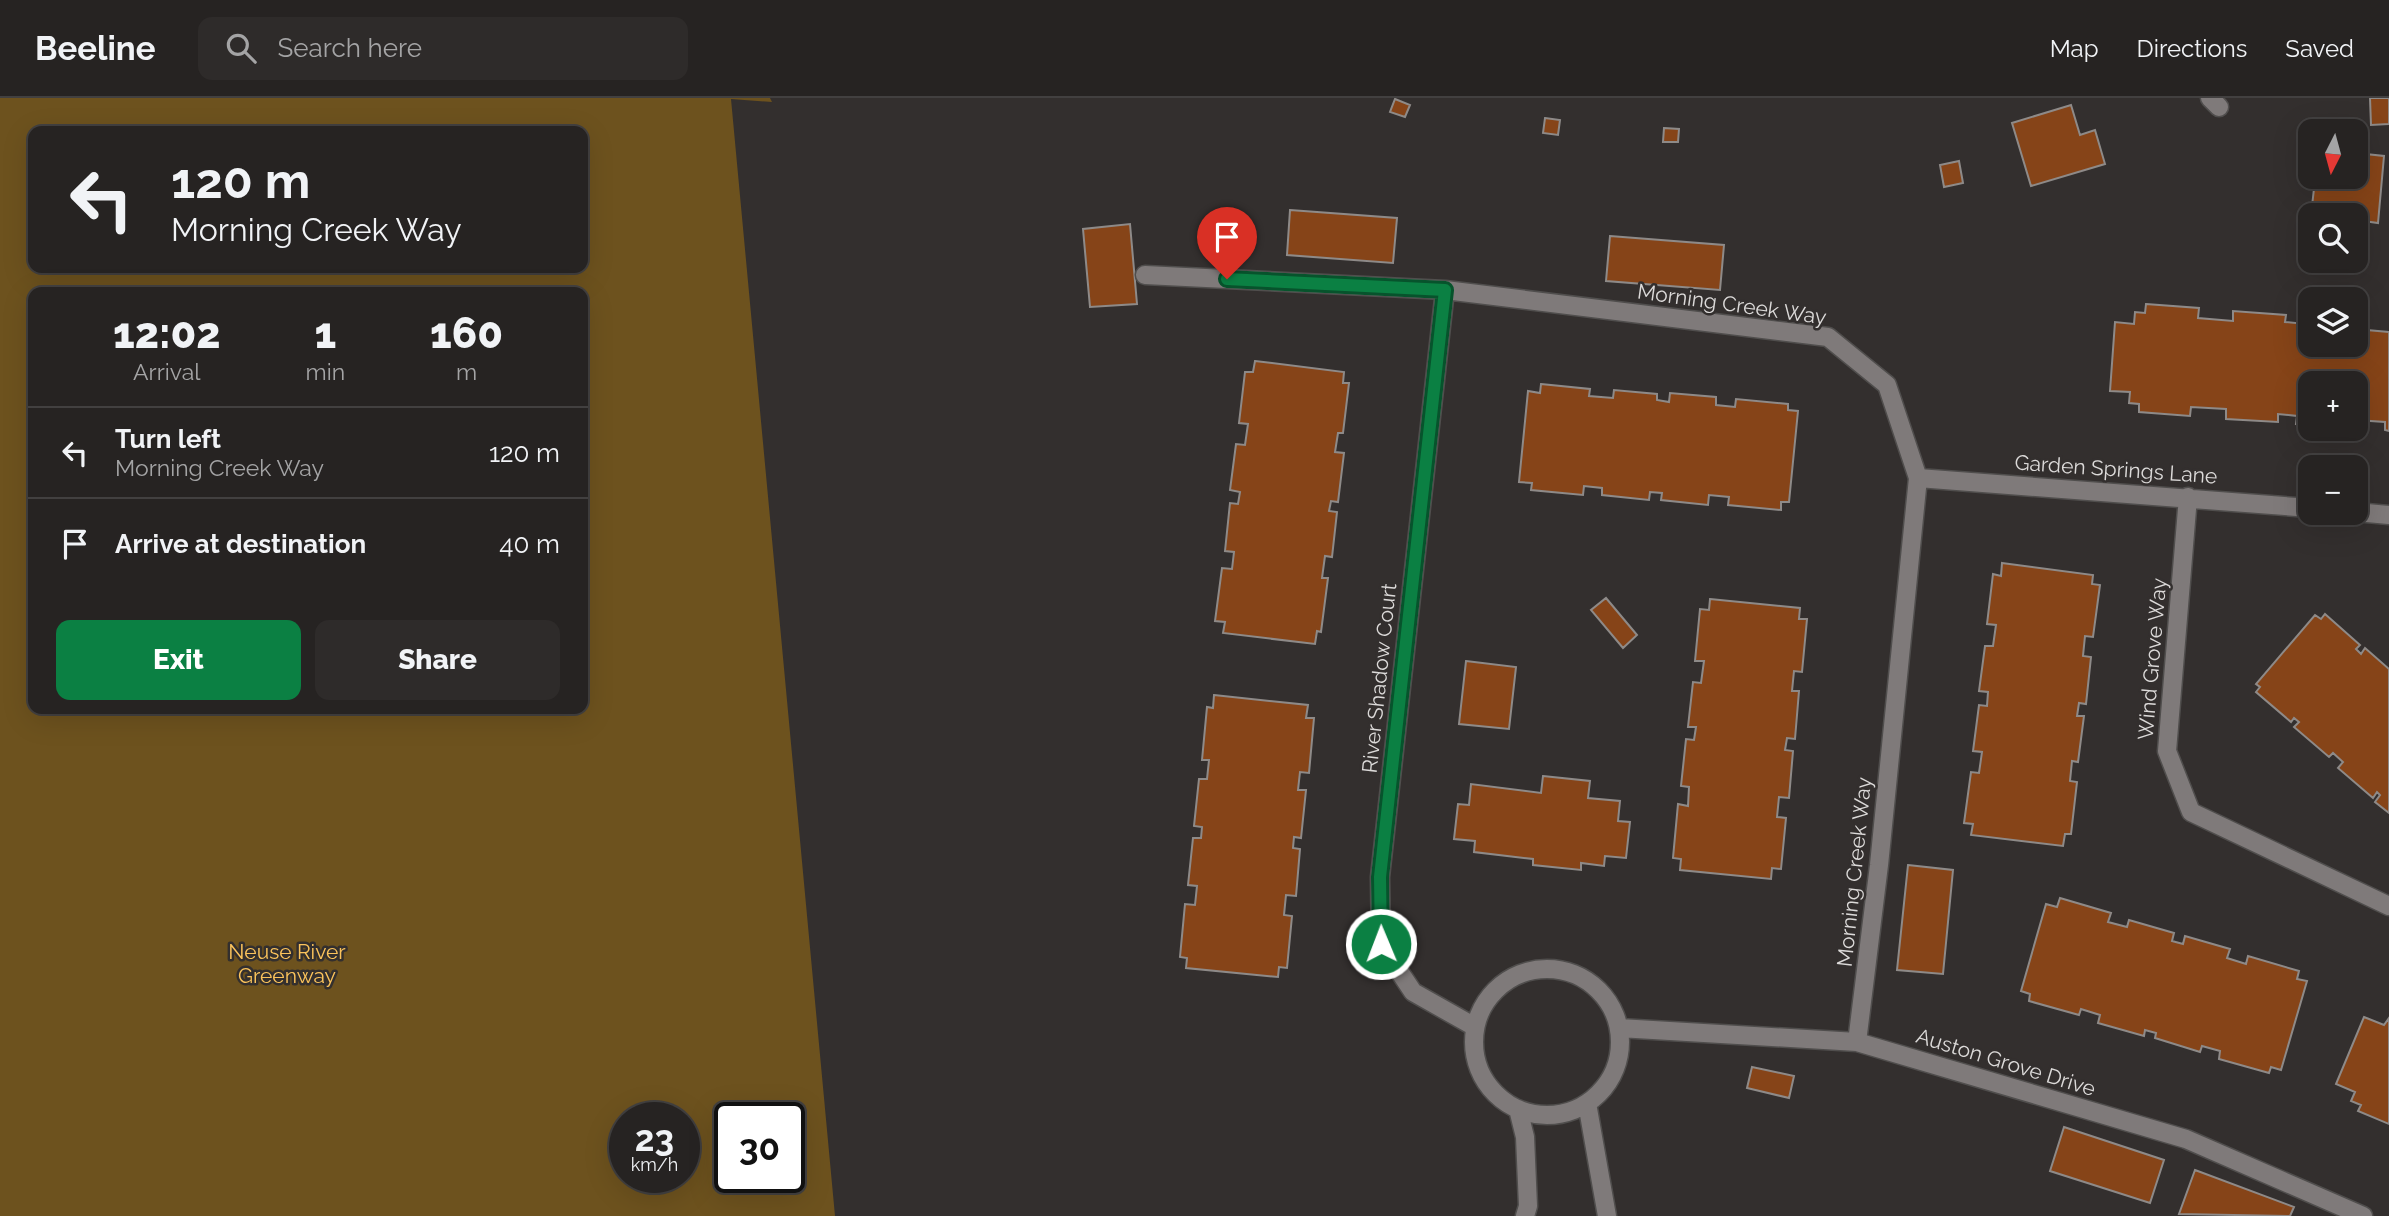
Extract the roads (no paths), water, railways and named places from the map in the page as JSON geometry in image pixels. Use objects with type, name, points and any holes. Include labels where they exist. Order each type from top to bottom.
[{"type":"street","name":"Morning Creek Way","points":[[1145,275],[1445,290],[1828,337],[1887,385],[1918,478],[1879,864],[1857,1041]]},
{"type":"street","name":"River Shadow Court","points":[[1445,290],[1380,877],[1381,944],[1413,992],[1475,1027]]},
{"type":"street","name":"Garden Springs Lane","points":[[1918,478],[2188,496],[2298,507]]},
{"type":"street","name":"Wind Grove Way","points":[[2188,496],[2166,751],[2191,813],[2389,906]]},
{"type":"street","points":[[2368,513],[2389,515]]},
{"type":"street","points":[[1552,969],[1576,974],[1596,987],[1611,1006],[1619,1028],[1620,1052],[1613,1075],[1599,1094],[1587,1103],[1557,1115],[1532,1114],[1518,1109],[1490,1090],[1477,1069],[1473,1044],[1475,1027],[1487,998],[1505,981],[1528,971],[1552,969]]},
{"type":"street","name":"Auston Grove Drive","points":[[1619,1028],[1857,1041],[2186,1139],[2363,1216]]},
{"type":"street","points":[[1587,1103],[1607,1216]]},
{"type":"street","points":[[1518,1109],[1525,1138],[1528,1206],[1525,1216]]},
{"type":"park label","name":"Neuse River Greenway","points":[[287,963]]}]
